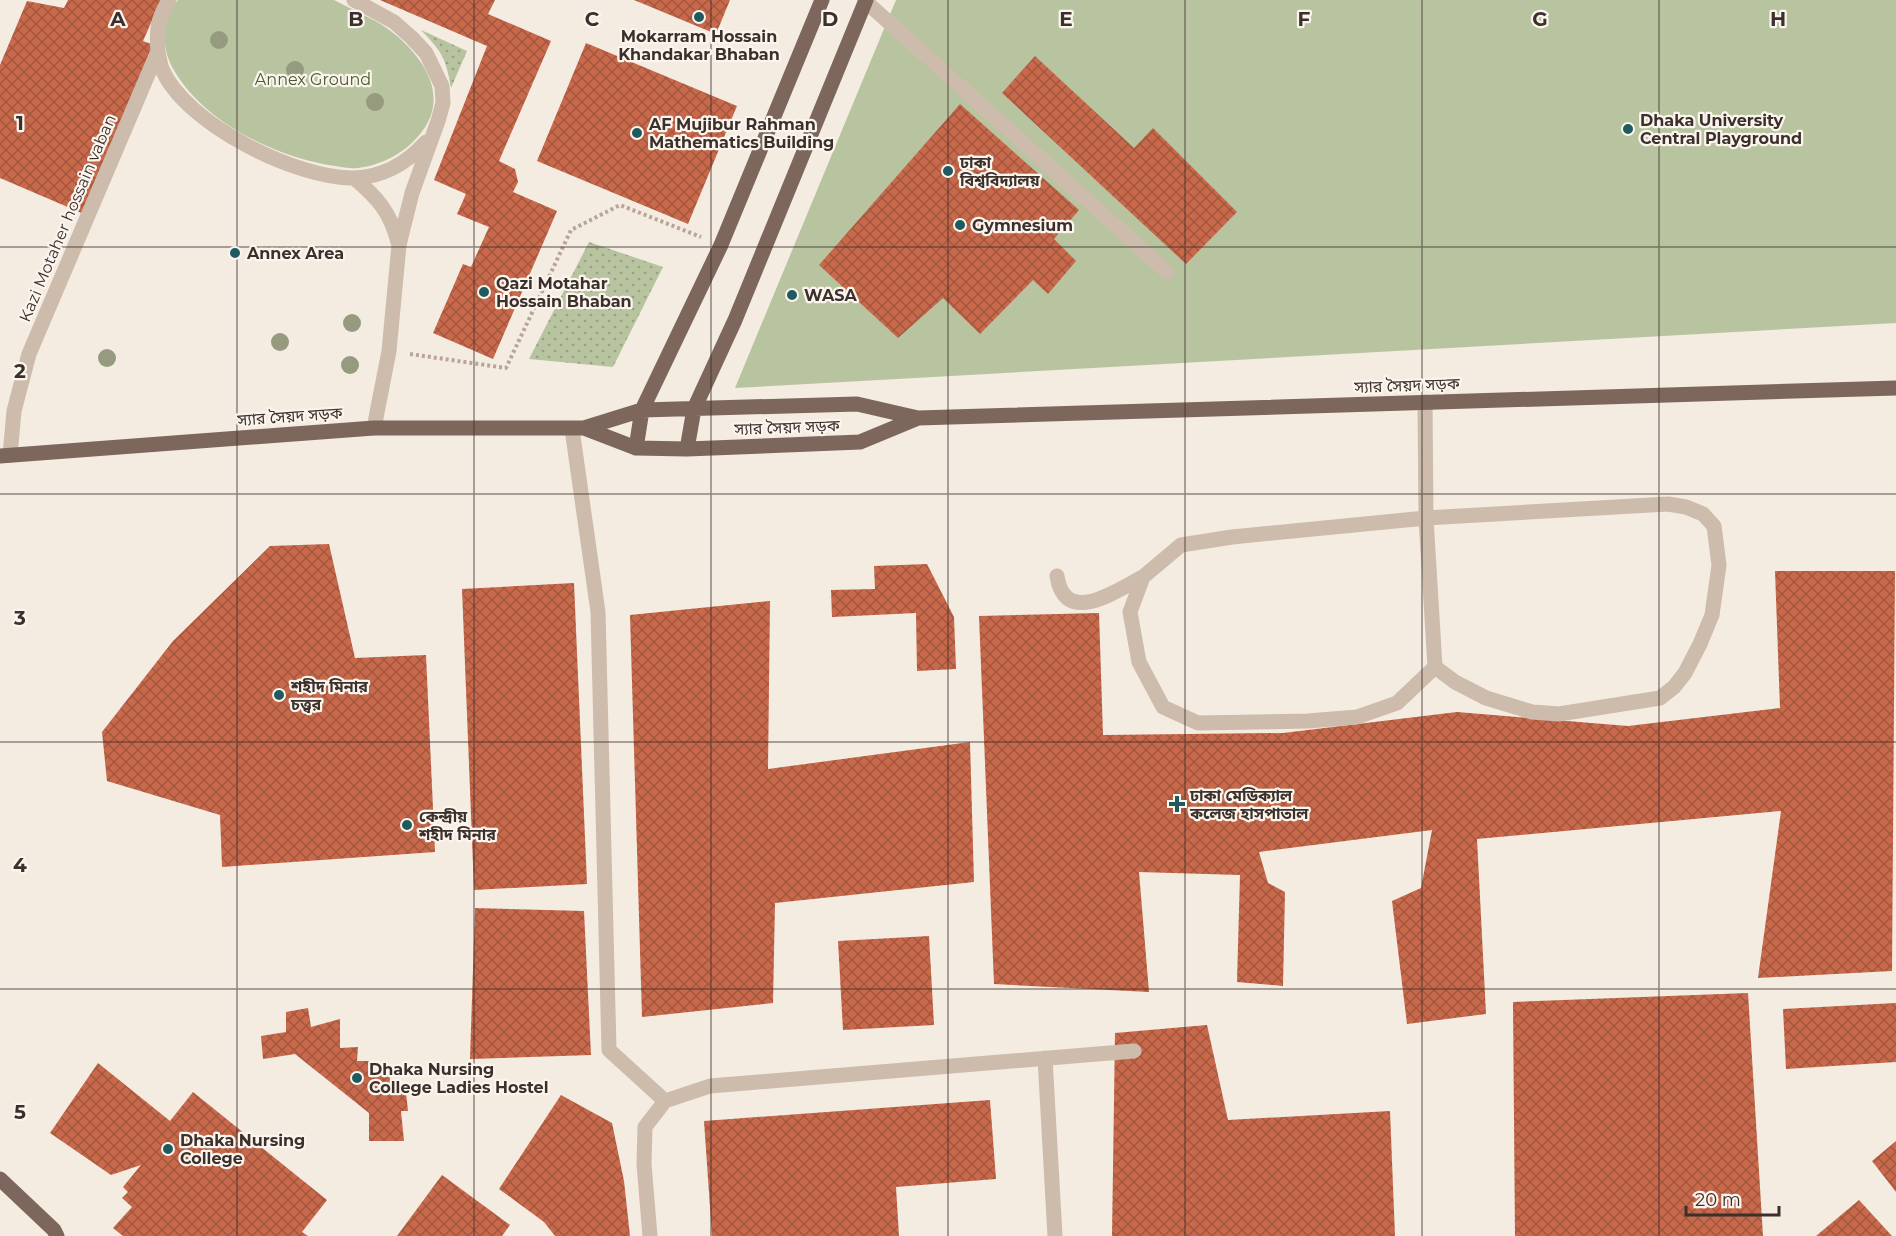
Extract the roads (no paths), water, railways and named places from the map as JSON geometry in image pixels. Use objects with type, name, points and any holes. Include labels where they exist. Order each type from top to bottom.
[{"type":"main road","points":[[636,448],[642,410],[721,245],[822,0]]},
{"type":"main road","points":[[687,448],[694,409],[735,320],[865,0]]},
{"type":"main road","name":"স্যার সৈয়দ সড়ক","points":[[5,456],[374,428],[578,429],[642,410],[857,404],[918,418],[1896,388]]},
{"type":"main road","name":"স্যার সৈয়দ সড়ক","points":[[578,429],[636,448],[687,448],[860,442],[918,418]]},
{"type":"main road","points":[[0,1179],[54,1230],[57,1236]]},
{"type":"lane","name":"Kazi Motaher hossain vaban","points":[[5,456],[29,354],[158,51],[156,32],[160,15],[169,0]]},
{"type":"lane","points":[[354,0],[394,22],[426,53],[442,86],[443,103],[412,193],[399,245],[388,351],[374,428]]},
{"type":"lane","points":[[865,0],[1167,272]]},
{"type":"lane","points":[[158,51],[162,69],[177,91],[202,116],[229,136],[254,149],[320,174],[354,178],[383,173],[415,154],[430,138]]},
{"type":"lane","points":[[354,178],[382,205],[393,224],[399,245]]},
{"type":"lane","points":[[1057,576],[1059,588],[1066,598],[1078,603],[1093,602],[1143,576],[1181,545],[1232,537],[1426,518],[1668,504],[1686,507],[1703,514],[1714,526],[1719,565],[1712,615],[1685,673],[1674,687],[1660,698],[1559,714],[1532,712],[1486,698],[1455,682],[1435,667],[1426,518],[1425,402]]},
{"type":"lane","points":[[578,429],[598,612],[609,1050],[664,1101]]},
{"type":"lane","points":[[1143,576],[1131,612],[1139,662],[1163,706],[1198,723],[1308,721],[1357,717],[1397,703],[1435,667]]},
{"type":"lane","points":[[650,1236],[644,1164],[645,1127],[664,1101],[710,1086],[1134,1051]]},
{"type":"lane","points":[[1045,1058],[1055,1236]]},
{"type":"place","name":"Mokarram Hossain Khandakar Bhaban","points":[[699,17]]},
{"type":"place","name":"Dhaka University Central Playground","points":[[1628,129]]},
{"type":"place","name":"AF Mujibur Rahman Mathematics Building","points":[[637,133]]},
{"type":"place","name":"ঢাকা বিশ্ববিদ্যালয়","points":[[948,171]]},
{"type":"place","name":"Gymnesium","points":[[960,225]]},
{"type":"place","name":"Annex Area","points":[[235,253]]},
{"type":"place","name":"Qazi Motahar Hossain Bhaban","points":[[484,292]]},
{"type":"place","name":"WASA","points":[[792,295]]},
{"type":"place","name":"শহীদ মিনার চত্ত্বর","points":[[279,695]]},
{"type":"place","name":"ঢাকা মেডিক্যাল কলেজ হাসপাতাল","points":[[1177,804]]},
{"type":"place","name":"কেন্দ্রীয় শহীদ মিনার","points":[[407,825]]},
{"type":"place","name":"Dhaka Nursing College Ladies Hostel","points":[[357,1078]]},
{"type":"place","name":"Dhaka Nursing College","points":[[168,1149]]},
{"type":"park label","name":"Annex Ground","points":[[313,79]]}]
